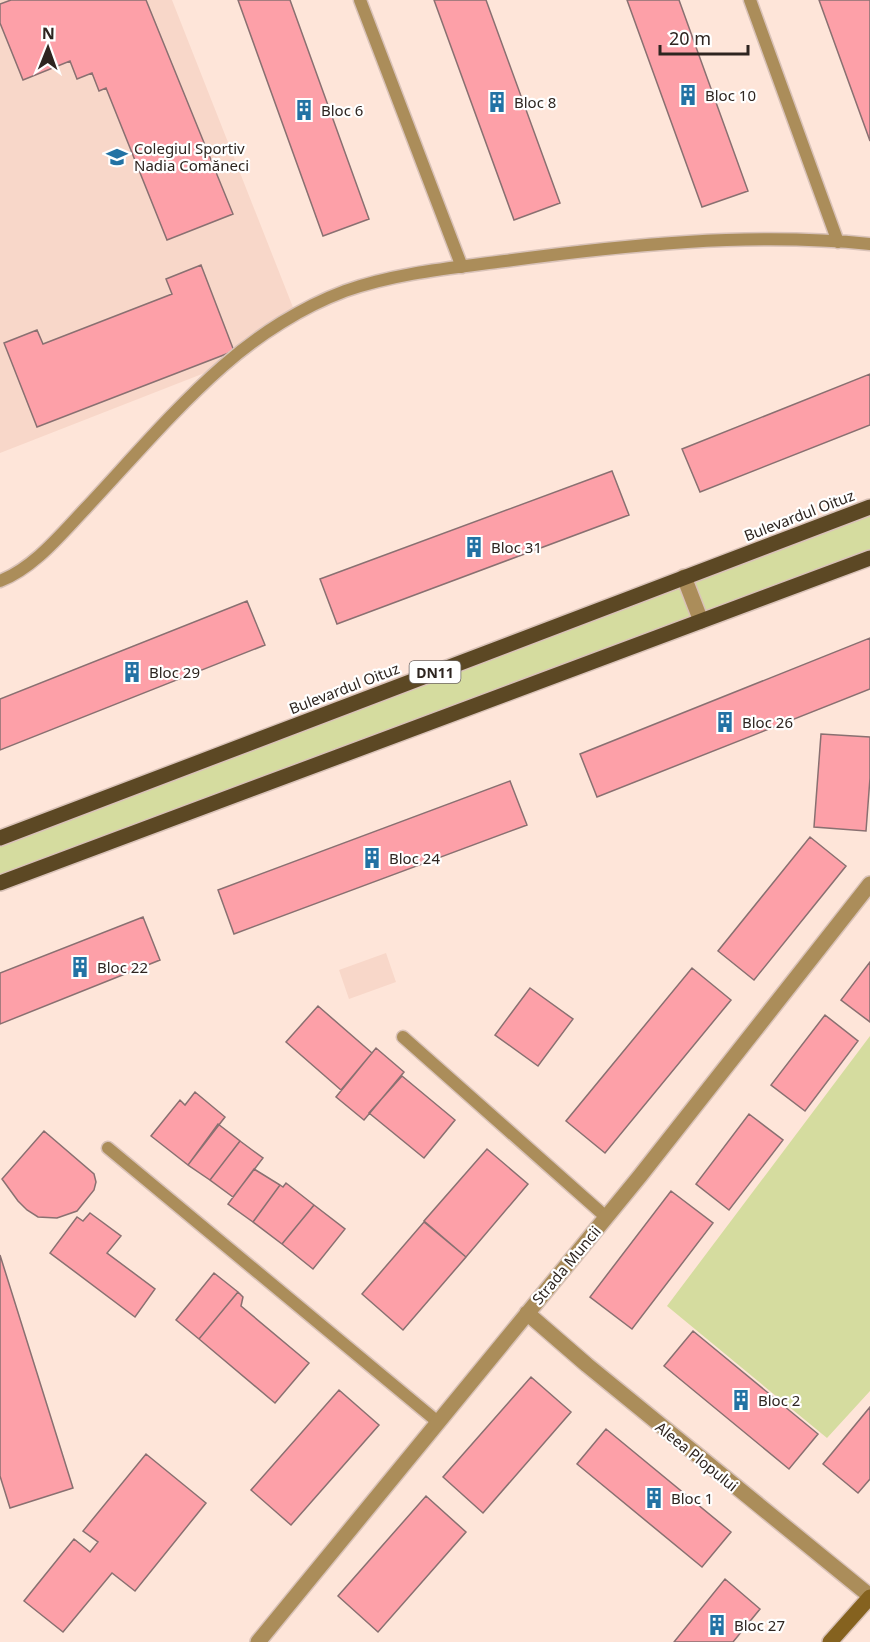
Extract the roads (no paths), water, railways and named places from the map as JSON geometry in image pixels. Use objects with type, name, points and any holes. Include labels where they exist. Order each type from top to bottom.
[{"type":"main road","name":"Bulevardul Oituz","points":[[0,838],[870,507]]},
{"type":"main road","points":[[0,883],[870,558]]},
{"type":"street","points":[[684,577],[701,621]]},
{"type":"street","name":"Strada Muncii","points":[[258,1642],[606,1217],[870,884]]},
{"type":"street","name":"Aleea Plopului","points":[[527,1312],[596,1373],[870,1596]]},
{"type":"street","points":[[830,1642],[870,1596]]},
{"type":"lane","points":[[360,0],[462,267]]},
{"type":"lane","points":[[750,0],[838,242]]},
{"type":"lane","points":[[0,581],[18,572],[51,545],[155,433],[225,365],[262,336],[296,315],[342,292],[369,283],[419,273],[635,246],[790,239],[870,244]]},
{"type":"lane","points":[[403,1037],[606,1217]]},
{"type":"lane","points":[[108,1148],[439,1422]]},
{"type":"place","name":"Bloc 10","points":[[688,95]]},
{"type":"place","name":"Bloc 8","points":[[497,102]]},
{"type":"place","name":"Bloc 6","points":[[304,110]]},
{"type":"place","name":"Colegiul Sportiv Nadia Comăneci","points":[[117,157]]},
{"type":"place","name":"Bloc 31","points":[[474,547]]},
{"type":"place","name":"Bloc 29","points":[[132,672]]},
{"type":"place","name":"Bloc 26","points":[[725,722]]},
{"type":"place","name":"Bloc 24","points":[[372,858]]},
{"type":"place","name":"Bloc 22","points":[[80,967]]},
{"type":"place","name":"Bloc 2","points":[[741,1400]]},
{"type":"place","name":"Bloc 1","points":[[654,1498]]},
{"type":"place","name":"Bloc 27","points":[[717,1625]]}]
